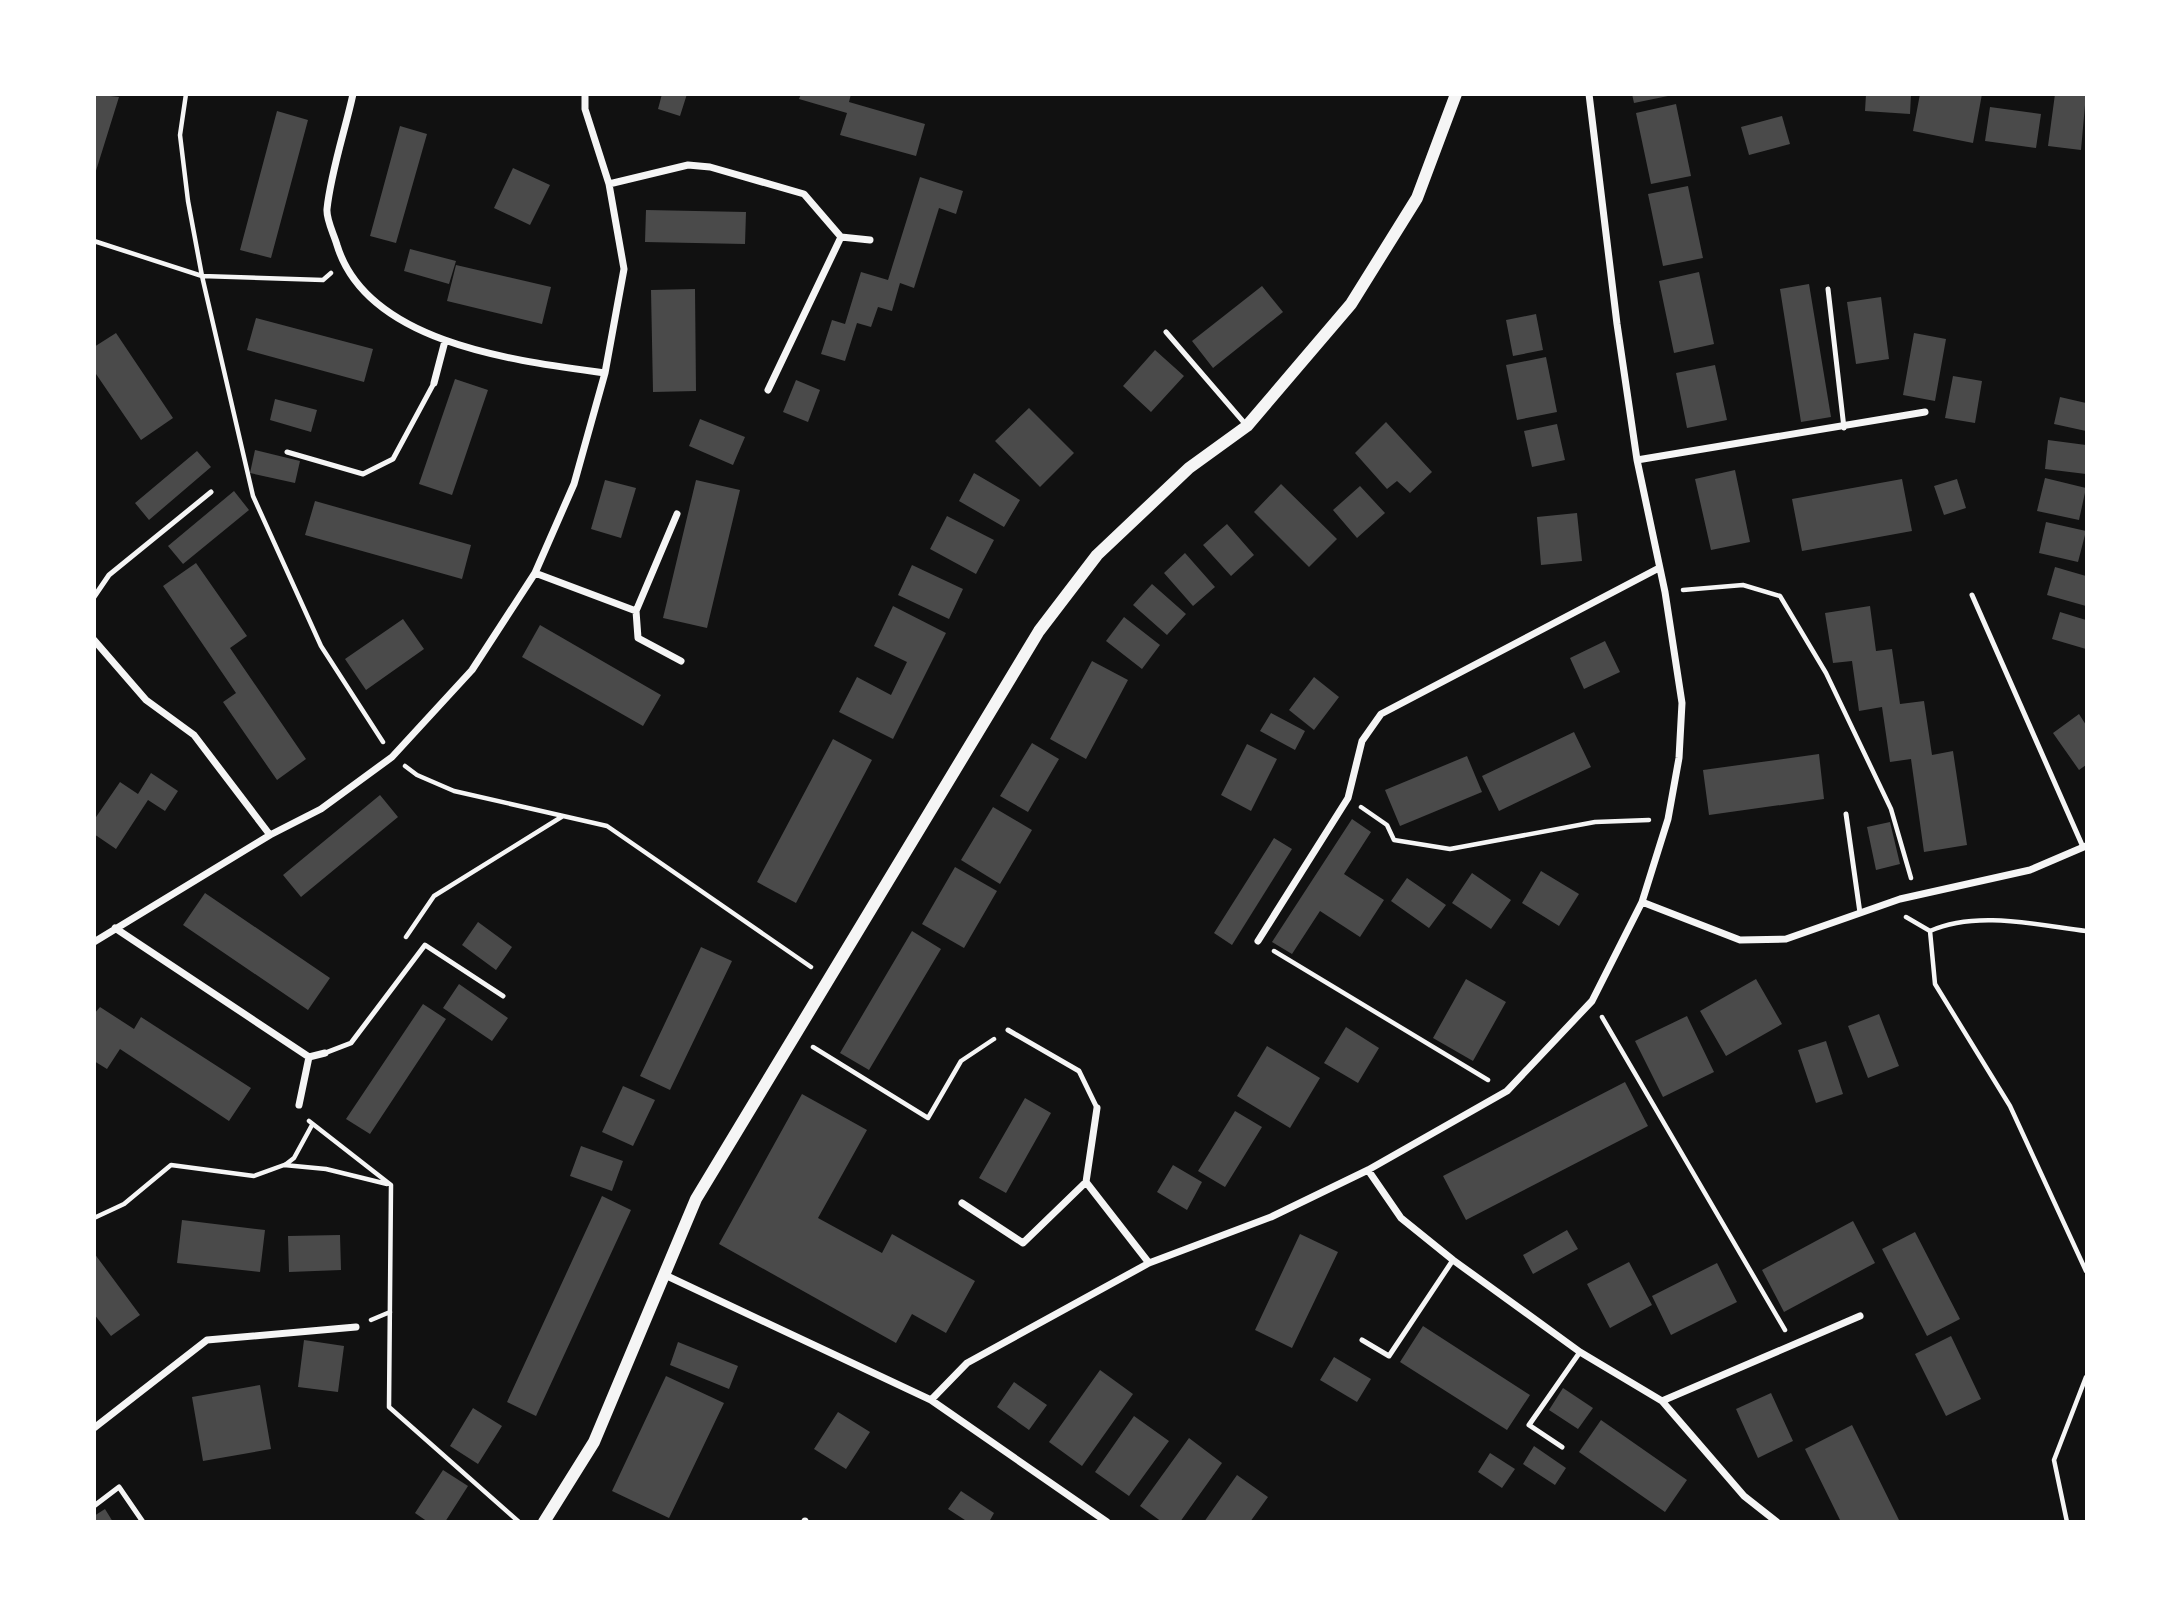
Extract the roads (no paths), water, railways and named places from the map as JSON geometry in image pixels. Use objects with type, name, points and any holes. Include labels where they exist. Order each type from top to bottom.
[{"type":"street","points":[[353,94],[327,211],[343,265],[377,306],[445,341],[518,361],[605,373]]},
{"type":"street","points":[[94,942],[270,835],[321,809],[392,757],[472,670],[535,573],[574,484],[605,373],[624,269],[609,184],[585,109],[585,94]]},
{"type":"street","points":[[544,1521],[594,1442],[696,1199],[1039,631],[1097,555],[1189,468],[1247,426],[1351,304],[1417,198],[1456,94]]},
{"type":"street","points":[[931,1400],[967,1363],[1149,1263],[1271,1217],[1368,1170],[1507,1091],[1592,1002],[1642,902],[1668,819],[1679,758],[1682,703],[1665,592],[1637,460],[1617,324],[1589,94]]},
{"type":"street","points":[[609,184],[688,165],[710,167],[804,194],[841,237],[870,240]]},
{"type":"street","points":[[768,390],[841,237]]},
{"type":"street","points":[[434,383],[445,341]]},
{"type":"street","points":[[1637,460],[1844,428],[1925,412]]},
{"type":"street","points":[[677,514],[636,611],[638,638],[681,660]]},
{"type":"street","points":[[1258,941],[1348,798],[1362,741],[1381,714],[1659,568]]},
{"type":"street","points":[[535,573],[636,611]]},
{"type":"street","points":[[94,640],[146,700],[194,735],[270,835]]},
{"type":"street","points":[[1642,902],[1740,940],[1786,939],[1900,899],[2030,870],[2085,847]]},
{"type":"street","points":[[116,928],[309,1057]]},
{"type":"street","points":[[309,1057],[325,1052]]},
{"type":"street","points":[[299,1105],[309,1057]]},
{"type":"street","points":[[962,1203],[1023,1243],[1086,1182],[1097,1108]]},
{"type":"street","points":[[1368,1170],[1401,1218],[1453,1259],[1580,1352],[1662,1401],[1744,1496],[1777,1521]]},
{"type":"street","points":[[1086,1182],[1149,1263]]},
{"type":"street","points":[[665,1275],[931,1400],[1107,1521]]},
{"type":"street","points":[[1662,1401],[1860,1315]]},
{"type":"street","points":[[94,1428],[207,1339],[356,1327]]},
{"type":"lane","points":[[1828,289],[1844,428]]},
{"type":"lane","points":[[1167,332],[1247,426]]},
{"type":"lane","points":[[287,452],[363,474],[393,459],[434,383]]},
{"type":"lane","points":[[94,597],[109,575],[211,492]]},
{"type":"lane","points":[[1972,595],[2085,847]]},
{"type":"lane","points":[[1846,814],[1860,913]]},
{"type":"lane","points":[[325,1052],[351,1043],[425,946],[503,996]]},
{"type":"lane","points":[[1008,1030],[1079,1071],[1097,1108]]},
{"type":"lane","points":[[1362,1340],[1389,1356],[1453,1259]]},
{"type":"lane","points":[[1562,1447],[1529,1425],[1580,1352]]},
{"type":"lane","points":[[94,1506],[119,1487],[143,1521]]}]
